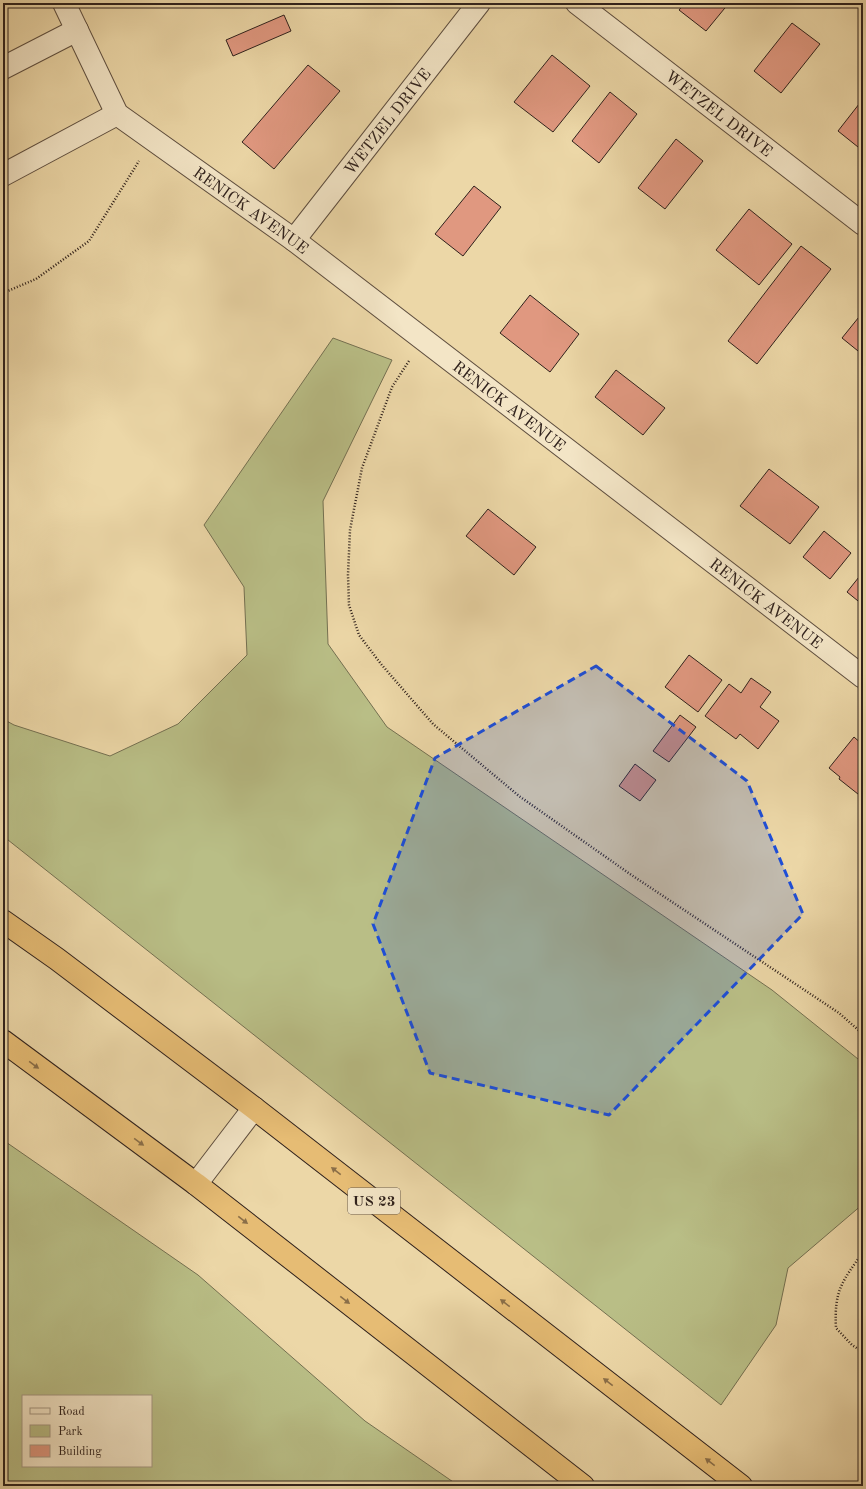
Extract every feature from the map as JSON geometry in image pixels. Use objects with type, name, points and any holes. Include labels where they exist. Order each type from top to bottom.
[{"type":"highway","name":"US 23","points":[[3,920],[58,959],[254,1108],[741,1486]]},
{"type":"highway","points":[[3,1042],[196,1184],[583,1486]]},
{"type":"street","name":"WETZEL DRIVE","points":[[294,240],[479,3]]},
{"type":"street","name":"WETZEL DRIVE","points":[[577,3],[863,224]]},
{"type":"street","points":[[3,175],[117,114],[77,30],[68,4]]},
{"type":"street","points":[[3,68],[77,30]]},
{"type":"street","name":"RENICK AVENUE","points":[[117,114],[294,240],[863,677]]},
{"type":"street","points":[[196,1184],[254,1108]]},
{"type":"path","points":[[3,293],[36,279],[89,241],[152,140]]},
{"type":"path","points":[[424,339],[392,387],[362,468],[350,530],[348,575],[349,605],[359,635],[381,664],[433,724],[519,796],[630,874],[839,1013],[863,1034]]},
{"type":"path","points":[[863,1252],[840,1285],[835,1306],[836,1328],[852,1345],[863,1352]]},
{"type":"highlighted area","points":[[596,666],[747,781],[803,914],[609,1115],[430,1073],[373,924],[435,758]]},
{"type":"green space","points":[[333,338],[392,360],[323,501],[328,644],[387,727],[772,990],[863,1063],[863,1204],[788,1268],[776,1325],[721,1405],[3,836],[3,719],[14,725],[110,756],[178,724],[247,655],[244,587],[204,525]]},
{"type":"green space","points":[[3,1140],[198,1275],[365,1421],[459,1486],[3,1486]]},
{"type":"building","points":[[685,3],[729,3],[706,31],[679,10]]},
{"type":"building","points":[[284,15],[291,31],[233,56],[226,40]]},
{"type":"building","points":[[792,23],[820,44],[781,93],[754,71]]},
{"type":"building","points":[[552,55],[590,86],[553,132],[514,102]]},
{"type":"building","points":[[308,65],[340,91],[274,169],[242,142]]},
{"type":"building","points":[[610,92],[637,114],[599,163],[572,141]]},
{"type":"building","points":[[863,99],[863,151],[838,131]]},
{"type":"building","points":[[676,139],[703,161],[665,209],[638,188]]},
{"type":"building","points":[[474,186],[501,207],[463,256],[435,234]]},
{"type":"building","points":[[749,209],[792,244],[759,285],[716,250]]},
{"type":"building","points":[[801,246],[831,269],[757,364],[728,341]]},
{"type":"building","points":[[530,295],[579,334],[550,372],[500,333]]},
{"type":"building","points":[[863,312],[863,355],[842,338]]},
{"type":"building","points":[[616,370],[665,408],[643,435],[595,397]]},
{"type":"building","points":[[769,469],[819,507],[790,544],[740,506]]},
{"type":"building","points":[[488,509],[536,547],[514,575],[466,536]]},
{"type":"building","points":[[824,531],[851,553],[830,579],[803,557]]},
{"type":"building","points":[[863,572],[863,605],[847,592]]},
{"type":"building","points":[[689,655],[722,680],[698,712],[665,687]]},
{"type":"building","points":[[751,678],[771,692],[760,707],[779,721],[758,749],[740,734],[736,739],[705,716],[729,684],[741,693]]},
{"type":"building","points":[[680,715],[696,727],[669,762],[653,751]]},
{"type":"building","points":[[854,737],[863,745],[863,798],[839,779],[840,777],[829,768]]},
{"type":"building","points":[[635,764],[656,780],[640,801],[619,786]]}]
